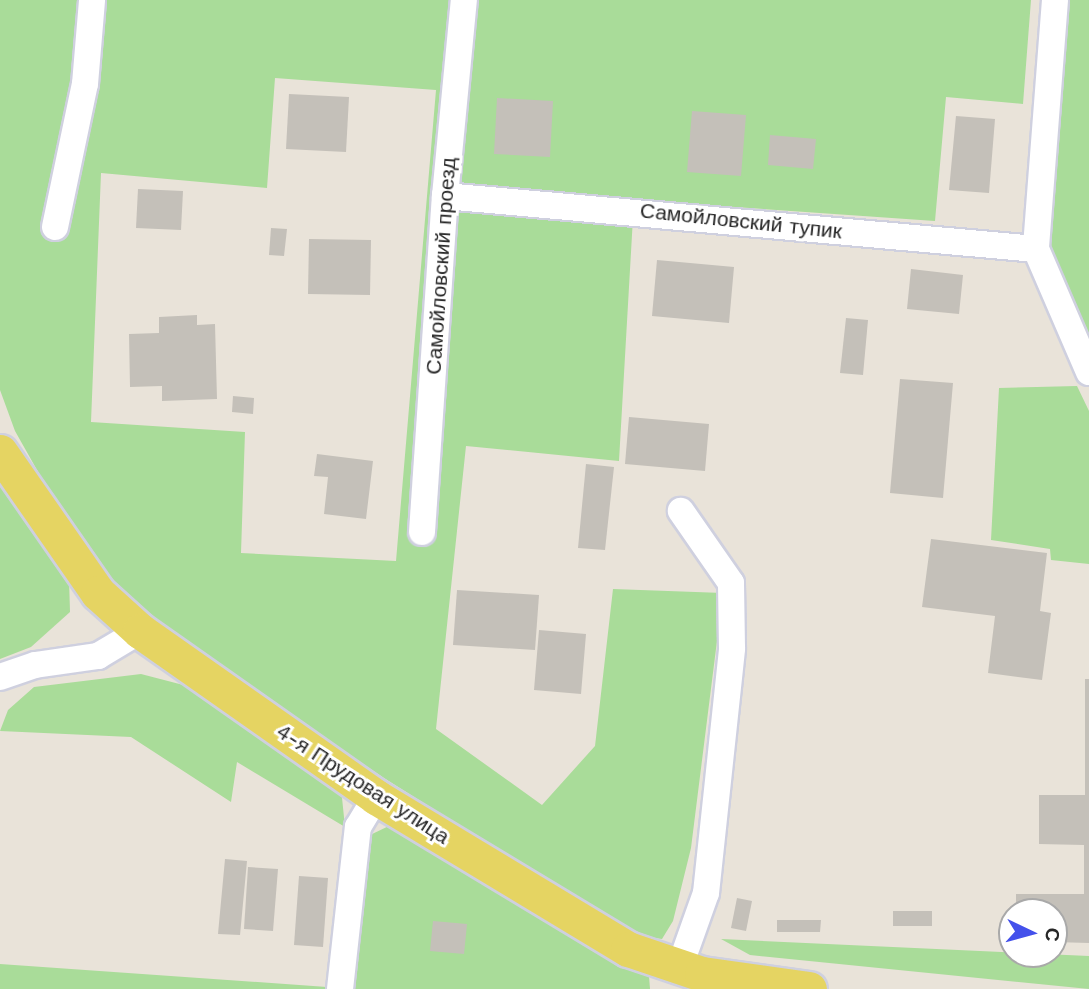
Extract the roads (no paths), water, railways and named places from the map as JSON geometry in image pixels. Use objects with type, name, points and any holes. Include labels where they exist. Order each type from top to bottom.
[{"type":"main road","name":"4-я Прудовая улица","points":[[0,452],[98,593],[140,631],[376,797],[628,949],[693,976],[809,989]]},
{"type":"street","points":[[55,227],[85,84],[92,0]]},
{"type":"street","name":"Самойловский проезд","points":[[422,531],[445,196],[464,0]]},
{"type":"street","points":[[1055,0],[1036,249],[1089,372]]},
{"type":"street","name":"Самойловский тупик","points":[[445,196],[1036,249]]},
{"type":"street","points":[[681,511],[731,583],[732,648],[705,893],[693,976]]},
{"type":"street","points":[[0,677],[36,665],[97,656],[140,631]]},
{"type":"street","points":[[340,989],[358,827],[376,797]]}]
